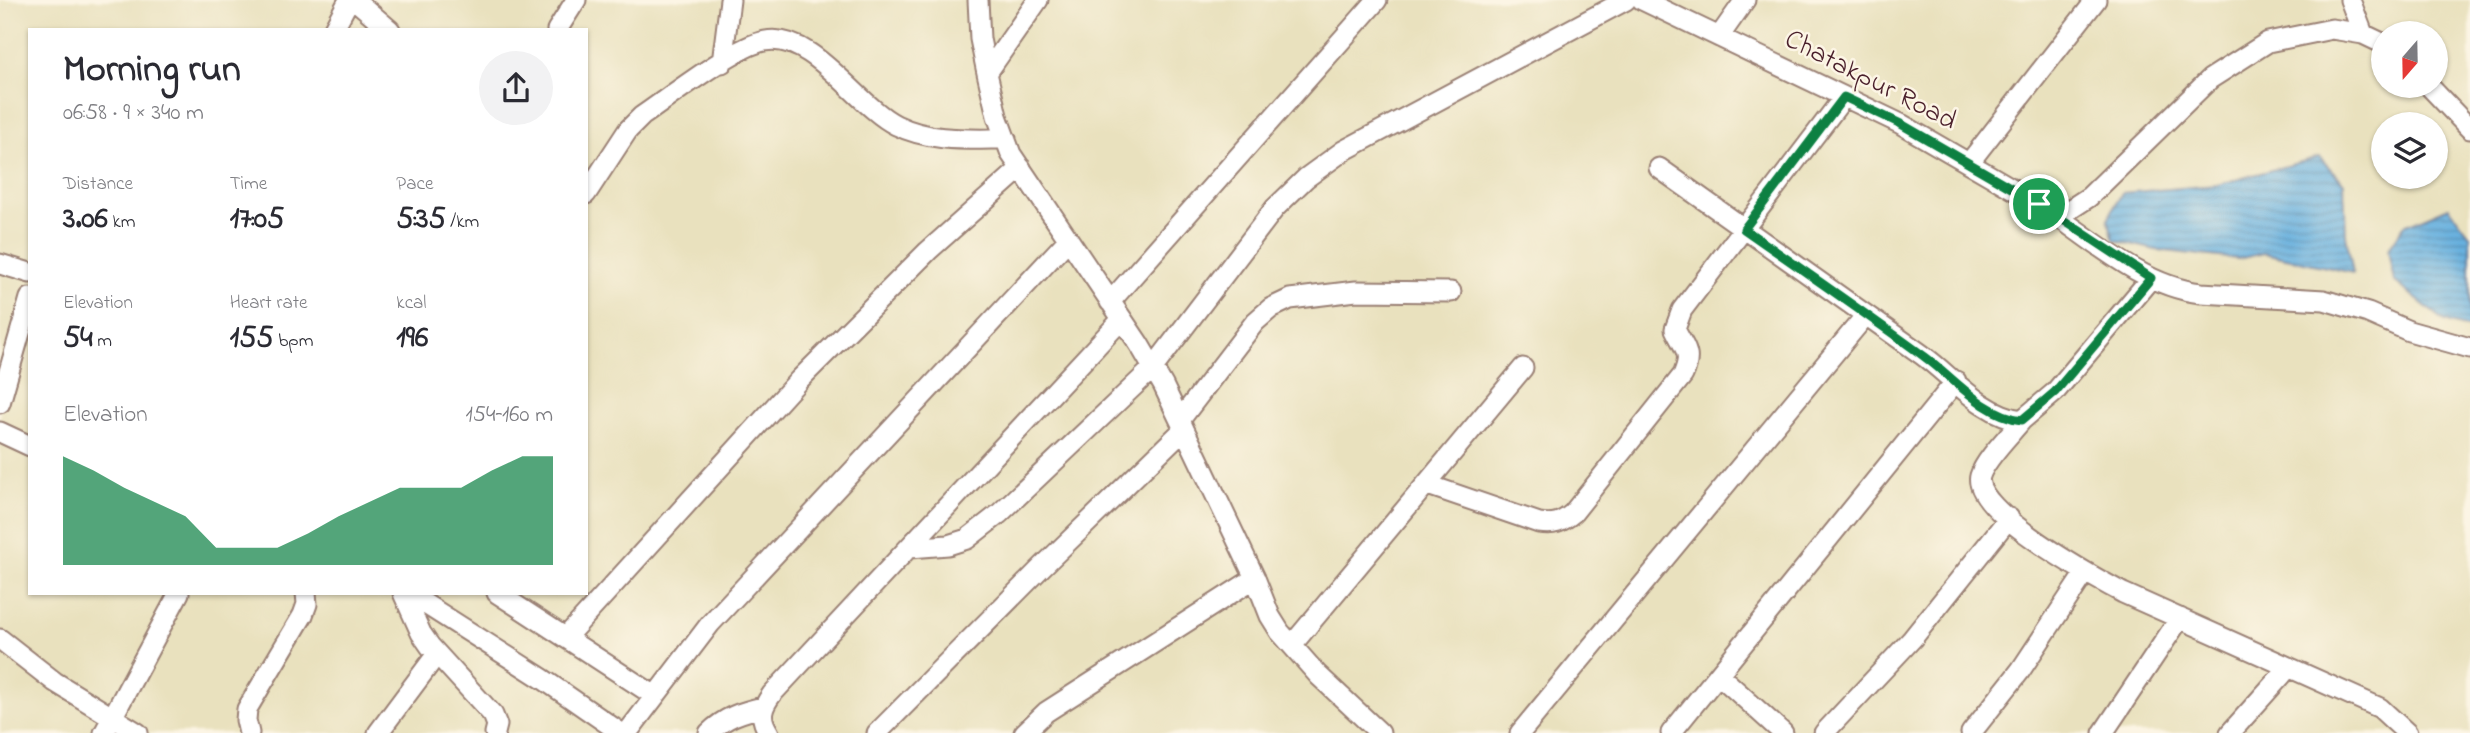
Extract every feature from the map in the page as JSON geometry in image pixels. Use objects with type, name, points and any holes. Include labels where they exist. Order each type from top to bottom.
[{"type":"street","points":[[334,28],[349,0]]},
{"type":"street","points":[[355,0],[388,28]]},
{"type":"street","points":[[722,63],[730,0]]},
{"type":"street","points":[[978,0],[980,39],[987,73],[997,116],[1011,154],[1153,368],[1255,578],[1270,616],[1318,675],[1380,733]]},
{"type":"street","points":[[987,73],[1038,0]]},
{"type":"street","points":[[1110,302],[1377,0]]},
{"type":"street","points":[[911,548],[948,545],[967,539],[999,514],[1153,368],[1275,208],[1306,178],[1343,150],[1626,0]]},
{"type":"street","name":"Chatakpur Road","points":[[1642,0],[1901,124],[2039,204],[2069,210],[2089,197],[2210,79],[2269,42],[2332,29],[2371,38]]},
{"type":"street","points":[[1719,37],[1745,0]]},
{"type":"street","points":[[1969,163],[2096,0]]},
{"type":"street","points":[[2350,0],[2363,34]]},
{"type":"street","points":[[558,28],[568,3]]},
{"type":"street","points":[[588,191],[628,130],[642,116],[739,51],[763,41],[779,40],[801,48],[822,62],[877,114],[920,135],[946,139],[1006,139]]},
{"type":"street","points":[[1428,485],[1539,523],[1553,524],[1563,521],[1573,513],[1683,375],[1689,361],[1687,350],[1675,328],[1677,319],[1844,97]]},
{"type":"street","points":[[2440,98],[2470,129]]},
{"type":"street","points":[[566,637],[799,380],[928,251],[1021,168]]},
{"type":"street","points":[[1659,168],[1866,315],[1994,412],[2022,420]]},
{"type":"street","points":[[2039,204],[2159,283],[2185,291],[2324,300],[2348,306],[2409,331],[2470,348]]},
{"type":"street","points":[[627,733],[710,624],[1068,240]]},
{"type":"street","points":[[0,264],[28,272]]},
{"type":"street","points":[[2151,278],[2055,392],[2022,420],[1984,468],[1979,478],[1980,489],[1991,503],[2030,536],[2085,573],[2380,708],[2407,733]]},
{"type":"street","points":[[877,733],[1182,425],[1255,322],[1271,308],[1290,299],[1356,291],[1451,292]]},
{"type":"street","points":[[0,403],[28,305]]},
{"type":"street","points":[[1520,733],[1866,315]]},
{"type":"street","points":[[709,733],[721,721],[734,714],[763,707],[1122,319]]},
{"type":"street","points":[[1292,645],[1523,368]]},
{"type":"street","points":[[1671,733],[1956,382]]},
{"type":"street","points":[[0,432],[28,445]]},
{"type":"street","points":[[1824,733],[1912,639],[2008,518]]},
{"type":"street","points":[[1971,733],[2020,671],[2085,573]]},
{"type":"street","points":[[1024,733],[1046,712],[1255,578]]},
{"type":"street","points":[[108,726],[178,595]]},
{"type":"street","points":[[249,733],[247,709],[303,615],[307,604],[306,595]]},
{"type":"street","points":[[404,595],[421,633],[493,715],[497,725],[495,733]]},
{"type":"street","points":[[411,595],[543,679],[621,733]]},
{"type":"street","points":[[500,595],[655,696]]},
{"type":"street","points":[[2104,733],[2180,618]]},
{"type":"street","points":[[0,639],[108,726],[138,733]]},
{"type":"street","points":[[378,733],[437,654]]},
{"type":"street","points":[[2230,733],[2289,667]]},
{"type":"street","points":[[1719,675],[1783,733]]},
{"type":"street","points":[[763,707],[761,720],[769,733]]},
{"type":"water","points":[[2319,157],[2344,183],[2346,235],[2353,273],[2264,253],[2238,259],[2156,250],[2114,240],[2108,219],[2122,193],[2217,185]]},
{"type":"water","points":[[2449,207],[2470,235],[2470,329],[2444,321],[2394,281],[2388,250],[2404,226]]},
{"type":"route","points":[[1844,97],[1901,124],[2039,204],[2151,278],[2055,392],[2022,420],[1994,412],[1927,358],[1744,229],[1844,97]]}]
